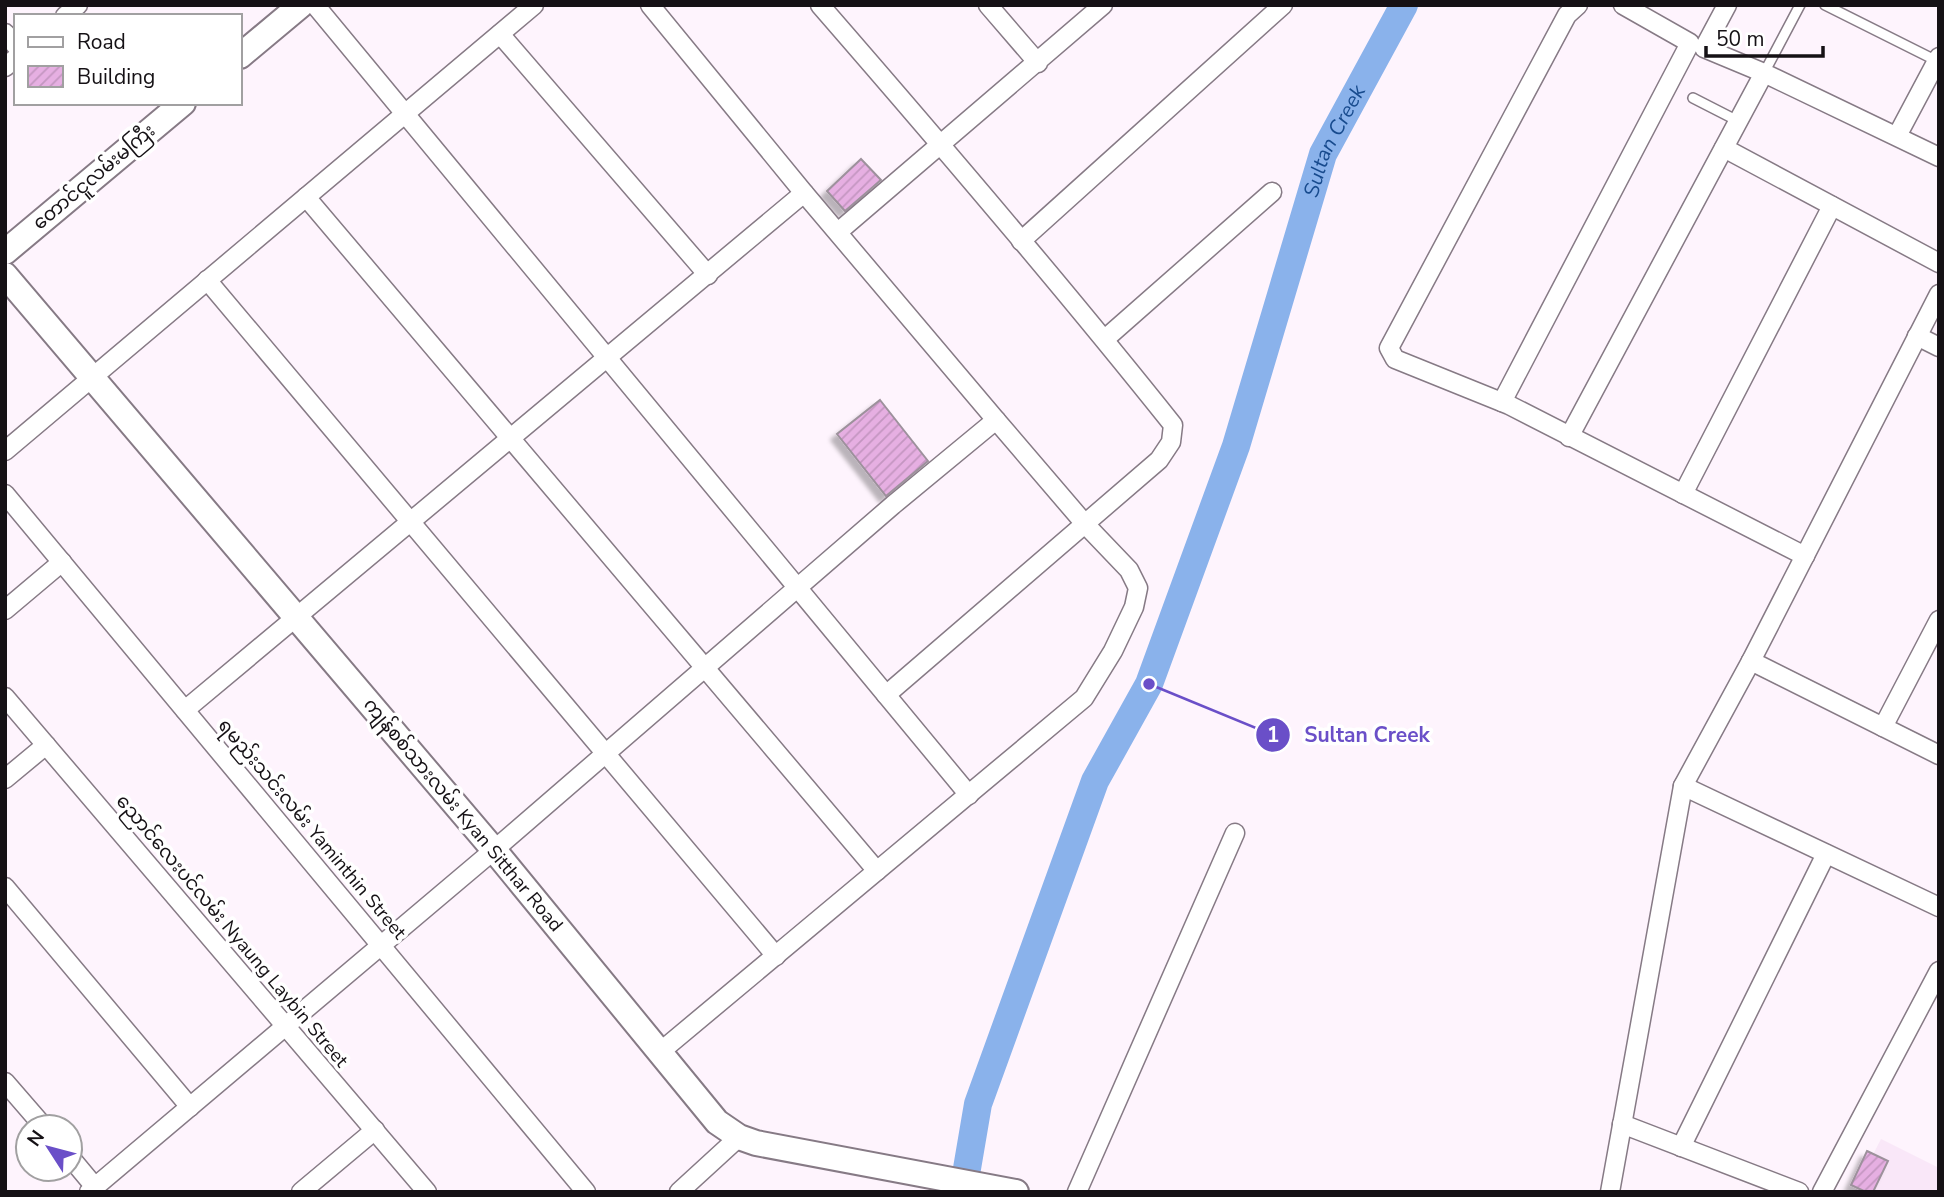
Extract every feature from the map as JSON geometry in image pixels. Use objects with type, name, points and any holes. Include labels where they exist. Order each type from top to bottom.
[{"type":"main road","points":[[242,54],[301,5]]},
{"type":"main road","name":"တောင်ငူလမ်းမကြီး","points":[[5,252],[182,105]]},
{"type":"main road","name":"ကျန်စစ်သားလမ်း Kyan Sitthar Road","points":[[5,275],[494,850],[717,1122],[739,1137],[756,1143],[1016,1192]]},
{"type":"street","points":[[315,5],[969,794]]},
{"type":"street","points":[[5,451],[534,5]]},
{"type":"street","points":[[650,5],[804,193],[996,420],[1085,524],[1129,570],[1138,588],[1134,607],[1113,651],[1084,698],[660,1052]]},
{"type":"street","points":[[820,5],[942,145],[1174,425],[1171,442],[1159,460],[886,695]]},
{"type":"street","points":[[988,5],[1038,63]]},
{"type":"street","points":[[838,232],[1103,5]]},
{"type":"street","points":[[1021,241],[1283,5]]},
{"type":"street","points":[[1578,5],[1567,15],[1389,348],[1395,359],[1502,402],[1805,556]]},
{"type":"street","points":[[1623,5],[1697,45],[1764,73],[1939,157]]},
{"type":"street","points":[[1502,402],[1697,45],[1727,5]]},
{"type":"street","points":[[499,34],[708,275]]},
{"type":"street","points":[[1897,136],[1938,59]]},
{"type":"street","points":[[1569,436],[1764,73]]},
{"type":"street","points":[[1724,148],[1939,263]]},
{"type":"street","points":[[1105,339],[1272,192]]},
{"type":"street","points":[[185,710],[804,193]]},
{"type":"street","points":[[306,197],[877,871]]},
{"type":"street","points":[[1683,494],[1832,206]]},
{"type":"street","points":[[207,280],[776,956]]},
{"type":"street","points":[[1610,1192],[1683,786],[1751,661],[1939,294]]},
{"type":"street","points":[[1917,336],[1939,347]]},
{"type":"street","points":[[92,1189],[494,850],[893,505],[996,420]]},
{"type":"street","name":"ရမည်းသင်းလမ်း Yaminthin Street","points":[[5,494],[586,1192]]},
{"type":"street","points":[[5,610],[62,562]]},
{"type":"street","points":[[1883,727],[1939,620]]},
{"type":"street","points":[[1751,661],[1939,755]]},
{"type":"street","name":"ညောင်လေးပင်လမ်း Nyaung Laybin Street","points":[[5,697],[427,1192]]},
{"type":"street","points":[[5,779],[46,745]]},
{"type":"street","points":[[1683,786],[1939,907]]},
{"type":"street","points":[[1077,1192],[1236,833]]},
{"type":"street","points":[[1681,1147],[1826,854]]},
{"type":"street","points":[[5,887],[190,1107]]},
{"type":"street","points":[[1822,1192],[1939,971]]},
{"type":"street","points":[[5,1082],[32,1113]]},
{"type":"street","points":[[1622,1124],[1799,1192]]},
{"type":"street","points":[[301,1192],[375,1130]]},
{"type":"street","points":[[679,1192],[739,1137]]},
{"type":"lane","points":[[1764,73],[1800,5]]},
{"type":"lane","points":[[1825,5],[1938,59]]},
{"type":"lane","points":[[1693,98],[1738,121]]},
{"type":"shaded area","points":[[1881,1139],[1939,1168],[1939,1192],[1854,1192]]},
{"type":"building","points":[[861,159],[881,180],[845,211],[827,191]]},
{"type":"building","points":[[880,400],[928,461],[886,496],[837,434]]},
{"type":"building","points":[[1867,1151],[1888,1161],[1873,1192],[1866,1192],[1851,1185]]},
{"type":"waterway","name":"Sultan Creek","points":[[963,1192],[978,1104],[1095,781],[1149,684],[1236,446],[1323,154],[1404,5]]},
{"type":"place","name":"Sultan Creek","points":[[1149,684]]}]
